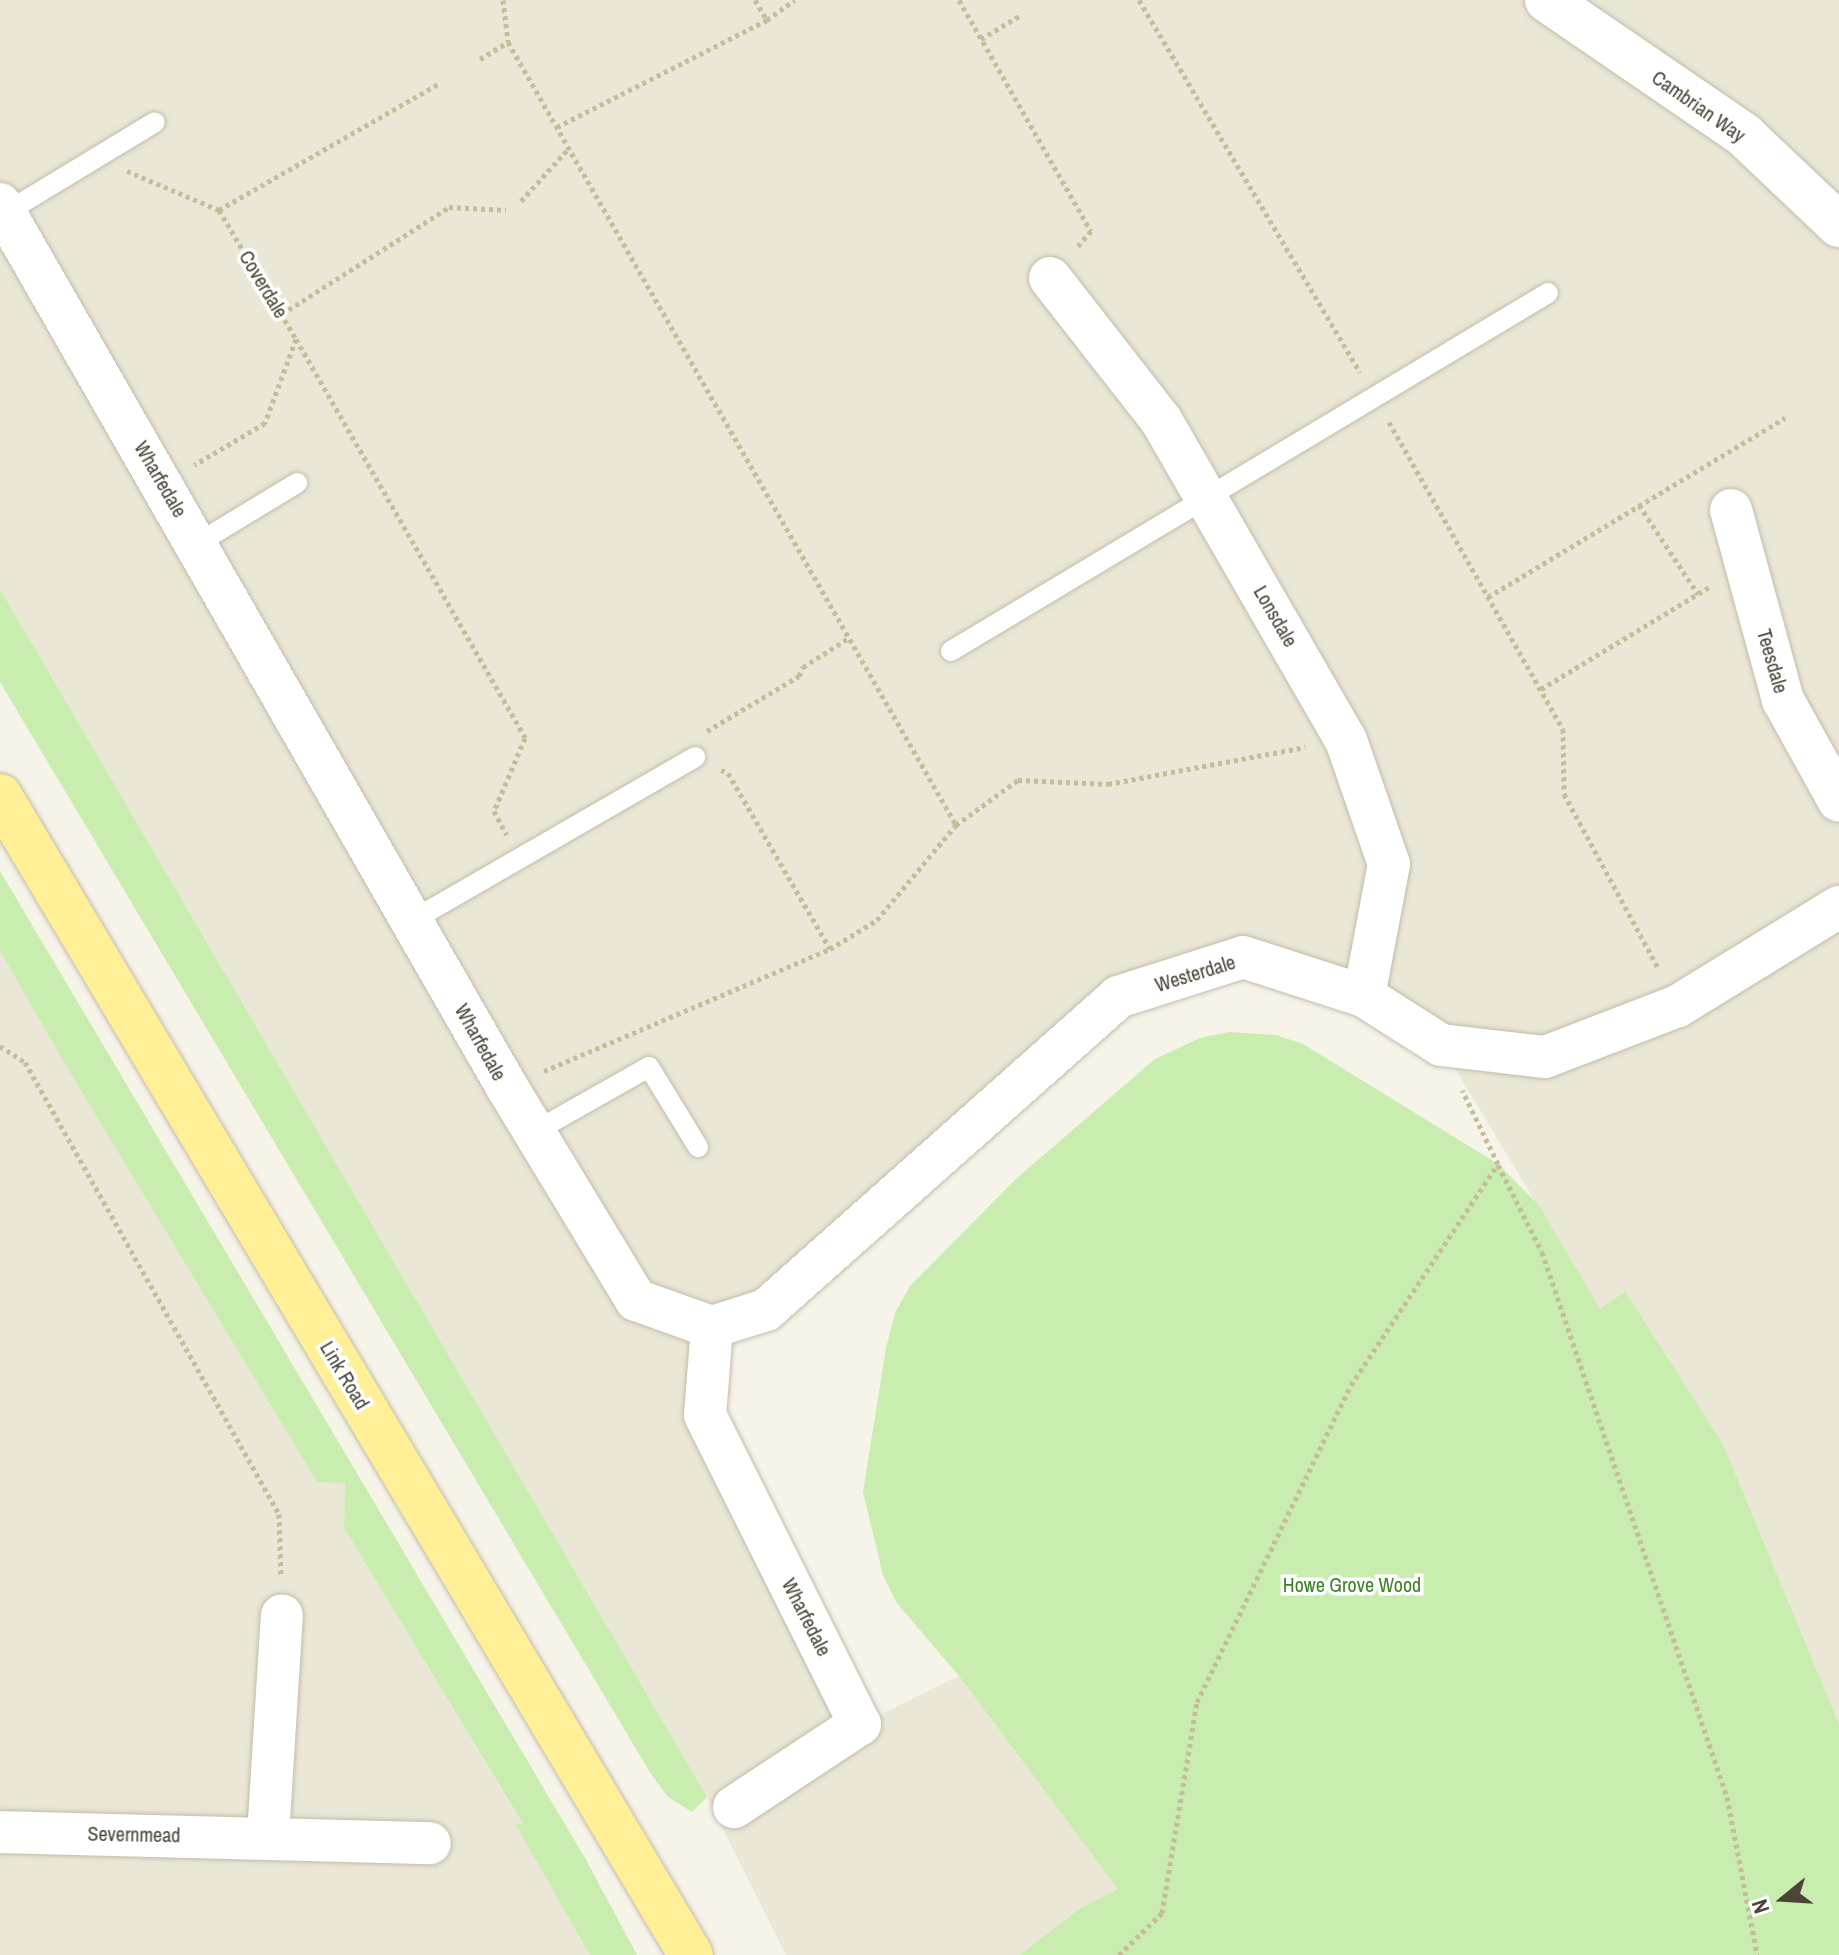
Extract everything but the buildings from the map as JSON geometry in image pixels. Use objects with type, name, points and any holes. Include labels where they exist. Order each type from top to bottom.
[{"type":"main road","name":"Link Road","points":[[0,796],[691,1955]]},
{"type":"street","name":"Cambrian Way","points":[[1547,0],[1744,135],[1839,225]]},
{"type":"street","name":"Wharfedale","points":[[2,208],[198,543],[507,1087],[636,1300],[712,1327],[705,1415],[860,1724],[734,1807]]},
{"type":"street","name":"Lonsdale","points":[[1050,278],[1161,420],[1346,740],[1389,864],[1364,996]]},
{"type":"street","name":"Teesdale","points":[[1731,510],[1783,700],[1839,801]]},
{"type":"street","name":"Westerdale","points":[[712,1327],[766,1310],[1118,997],[1243,957],[1364,996],[1441,1045],[1545,1057],[1678,1006],[1839,907]]},
{"type":"street","points":[[268,1836],[282,1615]]},
{"type":"street","name":"Severnmead","points":[[0,1832],[268,1836],[430,1843]]},
{"type":"lane","points":[[2,208],[155,122]]},
{"type":"lane","points":[[951,651],[1206,495],[1548,293]]},
{"type":"lane","points":[[198,543],[297,483]]},
{"type":"lane","points":[[413,920],[695,757]]},
{"type":"lane","points":[[534,1132],[649,1067],[698,1147]]},
{"type":"path","points":[[503,0],[508,42],[956,825]]},
{"type":"path","points":[[755,0],[767,20]]},
{"type":"path","points":[[557,127],[767,20],[795,0]]},
{"type":"path","points":[[959,0],[1091,231],[1050,278]]},
{"type":"path","points":[[1139,0],[1373,395],[1563,729],[1564,794],[1678,1006]]},
{"type":"path","points":[[981,39],[1021,15]]},
{"type":"path","points":[[480,59],[508,42]]},
{"type":"path","points":[[93,157],[219,210],[440,83]]},
{"type":"path","points":[[521,201],[569,148]]},
{"type":"path","points":[[282,314],[449,207],[506,210]]},
{"type":"path","name":"Coverdale","points":[[163,483],[265,423],[296,339],[219,210]]},
{"type":"path","points":[[296,339],[525,738],[494,811],[519,857]]},
{"type":"path","points":[[1488,597],[1785,418]]},
{"type":"path","points":[[1639,505],[1698,594]]},
{"type":"path","points":[[1541,689],[1746,565]]},
{"type":"path","points":[[830,949],[728,773],[695,757],[708,730],[799,676],[803,667],[849,638]]},
{"type":"path","points":[[507,1087],[830,949],[877,920],[956,825],[1018,780],[1108,784],[1346,740]]},
{"type":"path","points":[[1441,1045],[1542,1252],[1727,1797],[1757,1955]]},
{"type":"path","points":[[0,1046],[25,1062],[279,1514],[282,1615]]},
{"type":"path","points":[[1119,1955],[1162,1913],[1197,1702],[1351,1385],[1498,1164]]},
{"type":"shaded area","points":[[0,0],[1839,0],[1839,1724],[1724,1446],[1624,1291],[1600,1309],[1441,1045],[1243,957],[1118,997],[712,1327],[705,1415],[861,1724],[959,1676],[1118,1889],[1079,1909],[1020,1955],[786,1955],[707,1797],[0,589]]},
{"type":"shaded area","points":[[0,951],[317,1482],[345,1483],[344,1528],[523,1825],[592,1955],[0,1955]]},
{"type":"green space","points":[[0,589],[707,1797],[692,1812],[668,1797],[651,1774],[0,682]]},
{"type":"green space","points":[[0,871],[585,1858],[637,1955],[590,1955],[516,1825],[523,1824],[344,1528],[345,1483],[317,1482],[64,1062],[0,951]]},
{"type":"green space","name":"Howe Grove Wood","points":[[1229,1032],[1276,1035],[1303,1044],[1498,1164],[1539,1205],[1600,1309],[1625,1291],[1724,1446],[1839,1724],[1839,1955],[1020,1955],[1079,1909],[1118,1889],[959,1676],[896,1602],[883,1575],[863,1492],[886,1348],[895,1313],[910,1286],[1017,1178],[1155,1059],[1200,1038]]}]
